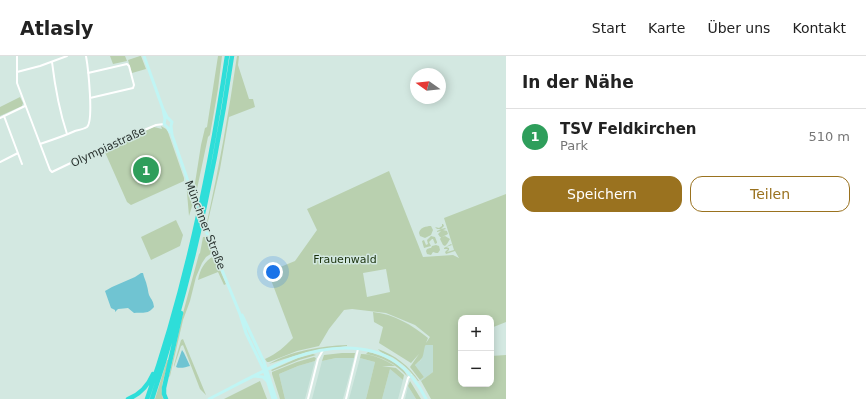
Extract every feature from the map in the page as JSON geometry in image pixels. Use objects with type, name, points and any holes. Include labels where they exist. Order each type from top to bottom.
[{"type":"highway","points":[[147,399],[158,366],[197,224],[212,150],[228,56]]},
{"type":"highway","points":[[152,399],[184,292],[198,235],[221,124],[232,56]]},
{"type":"highway","points":[[166,399],[164,388],[184,300],[184,292]]},
{"type":"highway","points":[[128,399],[137,395],[143,390],[158,366]]},
{"type":"street","points":[[17,56],[18,83],[25,106],[40,144],[89,125],[90,98],[86,56]]},
{"type":"street","points":[[17,72],[67,56]]},
{"type":"street","name":"Münchner Straße","points":[[144,56],[163,110],[166,121],[165,126],[169,126],[195,201],[240,314],[246,333],[266,370]]},
{"type":"street","points":[[52,62],[59,105],[67,134]]},
{"type":"street","points":[[88,73],[127,64],[129,66],[134,85],[133,88],[90,98]]},
{"type":"street","points":[[0,118],[25,106]]},
{"type":"street","points":[[4,116],[22,164]]},
{"type":"street","name":"Münchner Straße","points":[[166,121],[172,122],[169,126]]},
{"type":"street","name":"Olympiastraße","points":[[40,144],[52,172],[166,121]]},
{"type":"street","points":[[0,162],[18,153]]},
{"type":"street","points":[[208,399],[293,358],[323,350],[342,348],[372,351],[386,356],[411,375],[426,399]]},
{"type":"street","points":[[346,399],[358,349]]},
{"type":"street","points":[[308,399],[318,359],[323,350]]},
{"type":"street","points":[[314,352],[317,354],[318,359]]},
{"type":"street","points":[[266,370],[273,399]]},
{"type":"street","points":[[266,370],[276,399]]},
{"type":"street","points":[[402,399],[408,378],[411,375]]},
{"type":"street","points":[[254,376],[263,377],[268,382]]},
{"type":"shaded area","points":[[426,345],[433,345],[433,372],[421,381],[420,380],[424,377],[415,365],[421,360],[424,347]]},
{"type":"shaded area","points":[[336,358],[354,358],[343,399],[312,399],[322,361]]},
{"type":"shaded area","points":[[360,358],[375,362],[366,399],[349,399]]},
{"type":"shaded area","points":[[315,361],[305,399],[285,399],[279,374]]},
{"type":"shaded area","points":[[390,369],[403,380],[398,399],[382,399]]},
{"type":"shaded area","points":[[408,386],[416,399],[405,399]]},
{"type":"green space","points":[[110,56],[125,56],[127,61],[113,64]]},
{"type":"green space","points":[[141,56],[146,69],[132,73],[128,60]]},
{"type":"green space","points":[[218,56],[222,56],[218,89],[210,135],[208,137],[197,189],[199,194],[197,195],[195,183],[201,145],[205,128],[207,127]]},
{"type":"green space","points":[[237,56],[239,56],[238,65],[249,99],[253,99],[255,107],[229,117],[220,169],[207,225],[224,139]]},
{"type":"green space","points":[[20,97],[23,103],[22,106],[0,116],[0,107]]},
{"type":"green space","points":[[161,126],[168,132],[184,181],[131,205],[127,202],[104,150],[154,127],[162,129]]},
{"type":"green space","name":"Frauenwald","points":[[389,171],[423,257],[453,255],[459,258],[455,251],[446,254],[445,252],[448,249],[444,248],[451,244],[452,245],[446,247],[449,248],[447,252],[454,250],[444,218],[506,194],[506,322],[494,327],[494,315],[458,315],[458,387],[494,387],[494,356],[506,355],[506,399],[431,399],[421,381],[433,372],[433,345],[425,346],[423,357],[415,365],[424,377],[420,380],[410,367],[419,354],[411,363],[379,343],[383,327],[374,322],[373,312],[388,315],[416,329],[428,338],[426,343],[430,337],[415,325],[386,313],[352,309],[344,310],[329,329],[319,346],[297,351],[267,362],[265,359],[280,350],[293,338],[268,272],[295,261],[317,230],[307,209]],"holes":[[[386,269],[390,292],[367,297],[363,273]]]},
{"type":"green space","points":[[186,181],[193,203],[189,216]]},
{"type":"green space","points":[[176,220],[183,235],[180,246],[151,260],[141,237]]},
{"type":"green space","points":[[443,224],[444,226],[441,229],[437,229],[435,227],[439,228]]},
{"type":"green space","points":[[431,226],[433,230],[431,235],[425,238],[420,236],[420,230]]},
{"type":"green space","points":[[445,228],[446,229],[443,230],[447,231],[448,234],[442,237],[445,236],[450,239],[445,246],[443,245],[440,239],[441,237],[438,234],[441,231],[437,232]]},
{"type":"green space","points":[[431,236],[435,237],[437,243],[435,244],[432,239],[429,242],[431,246],[424,248],[422,241],[424,240],[426,245],[428,244],[427,240]]},
{"type":"green space","points":[[203,237],[206,237],[212,253],[206,257],[202,263],[196,277],[190,301],[183,320],[169,377],[183,313]]},
{"type":"green space","points":[[436,245],[439,246],[440,250],[438,253],[433,252],[431,255],[427,254],[427,249]]},
{"type":"green space","points":[[214,256],[226,284],[224,285],[218,272],[198,280],[203,266]]},
{"type":"green space","points":[[183,339],[206,395],[200,389],[183,345],[181,346],[174,367],[181,340]]},
{"type":"green space","points":[[347,345],[308,352],[269,364],[277,359],[306,350]]},
{"type":"green space","points":[[378,349],[390,354],[401,362],[419,381],[399,362],[382,353]]},
{"type":"green space","points":[[368,352],[384,357],[401,367],[407,376],[388,362],[378,357],[366,354]]},
{"type":"green space","points":[[355,353],[354,358],[336,358],[322,361],[324,355]]},
{"type":"green space","points":[[313,354],[316,355],[272,371],[271,370],[298,358]]},
{"type":"green space","points":[[361,354],[374,356],[383,360],[395,366],[382,366],[396,368],[404,375],[403,380],[390,369],[382,399],[366,399],[375,362],[360,358]]},
{"type":"green space","points":[[314,357],[316,358],[315,361],[279,374],[285,399],[280,399],[272,372]]},
{"type":"green space","points":[[167,360],[169,360],[163,380],[163,399],[155,399]]},
{"type":"green space","points":[[260,381],[267,399],[224,399]]},
{"type":"green space","points":[[410,381],[421,399],[416,399],[408,386]]},
{"type":"water","points":[[143,273],[154,307],[145,313],[134,313],[128,308],[118,309],[115,312],[115,310],[111,308],[105,291]]},
{"type":"water","points":[[182,350],[190,366],[178,368],[176,367]]},
{"type":"place","name":"TSV Feldkirchen","points":[[146,170]]}]
